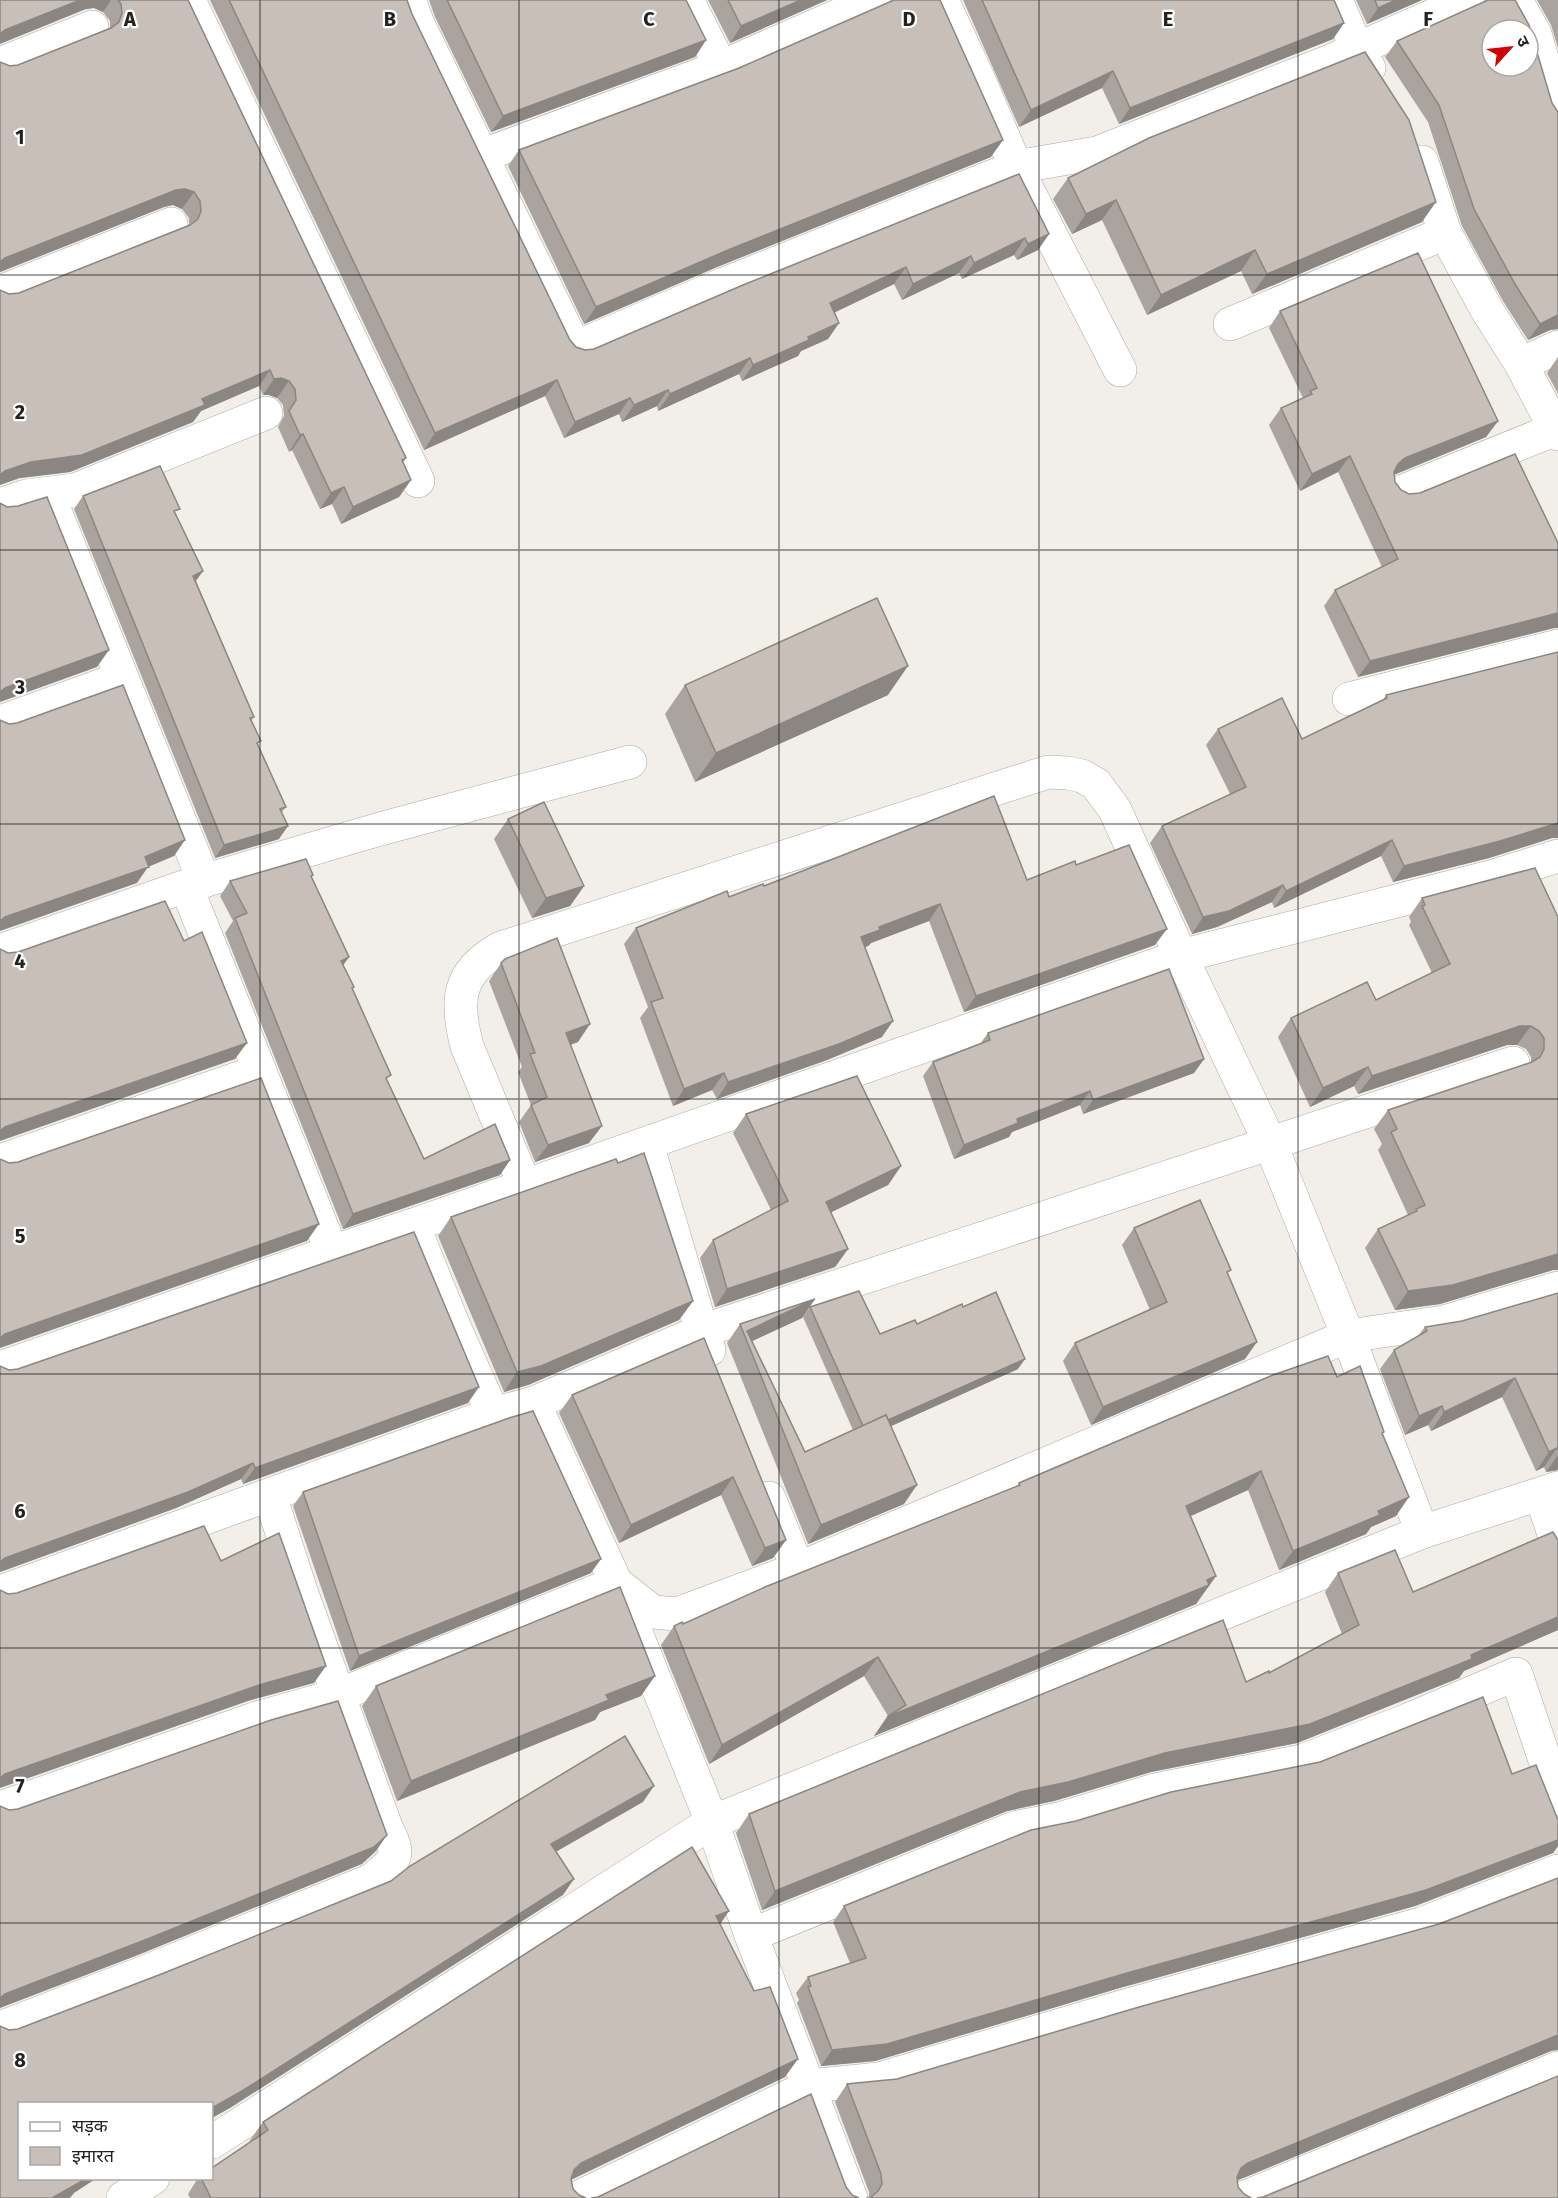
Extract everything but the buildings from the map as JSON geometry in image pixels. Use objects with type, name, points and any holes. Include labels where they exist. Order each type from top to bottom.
[{"type":"street","points":[[189,0],[418,481]]},
{"type":"street","points":[[409,0],[418,24],[575,348],[724,284],[1016,167],[1097,153],[1328,62],[1468,0]]},
{"type":"street","points":[[687,0],[721,67]]},
{"type":"street","points":[[481,156],[721,67],[874,0]]},
{"type":"street","points":[[942,0],[1016,167],[1120,370]]},
{"type":"street","points":[[1336,0],[1357,49],[1388,95]]},
{"type":"street","points":[[1516,0],[1535,34],[1558,114]]},
{"type":"street","points":[[0,64],[92,27]]},
{"type":"street","points":[[1401,492],[1557,431],[1445,233],[1412,132]]},
{"type":"street","points":[[0,292],[171,224]]},
{"type":"street","points":[[1230,324],[1445,233]]},
{"type":"street","points":[[1521,364],[1558,347]]},
{"type":"street","points":[[0,506],[26,496],[75,490],[266,413]]},
{"type":"street","points":[[48,494],[122,678],[259,1071],[332,1252]]},
{"type":"street","points":[[1349,699],[1558,646]]},
{"type":"street","points":[[0,722],[122,678]]},
{"type":"street","points":[[0,951],[195,883],[381,829],[630,762]]},
{"type":"street","points":[[525,1186],[467,1046],[461,1022],[465,982],[483,958],[501,948],[1048,772],[1082,776],[1096,784],[1115,810],[1270,1143],[1348,1336],[1422,1532]]},
{"type":"street","points":[[0,1368],[1181,956],[1494,876],[1558,856]]},
{"type":"street","points":[[0,1592],[493,1414],[534,1403],[702,1332],[1513,1064]]},
{"type":"street","points":[[0,1161],[259,1071]]},
{"type":"street","points":[[647,1144],[702,1332],[719,1375]]},
{"type":"street","points":[[413,1225],[493,1414]]},
{"type":"street","points":[[616,1583],[653,1612],[677,1614],[798,1569],[1348,1336],[1444,1322],[1558,1288]]},
{"type":"street","points":[[534,1403],[616,1583],[712,1822],[751,1935],[851,2198]]},
{"type":"street","points":[[758,1472],[798,1569]]},
{"type":"street","points":[[213,2141],[712,1822],[1422,1532],[1549,1491],[1558,1546]]},
{"type":"street","points":[[0,2028],[372,1880],[391,1863],[396,1854],[396,1846],[386,1827],[300,1592],[270,1496]]},
{"type":"street","points":[[0,1808],[254,1719],[339,1695],[616,1583]]},
{"type":"street","points":[[751,1935],[1014,1828],[1059,1819],[1155,1790],[1302,1761],[1408,1720],[1516,1674],[1558,1799]]},
{"type":"street","points":[[577,2198],[810,2086],[879,2079],[1121,2007],[1421,1924],[1558,1871]]},
{"type":"street","points":[[1244,2198],[1558,2068]]},
{"type":"street","points":[[123,2198],[150,2180]]}]
